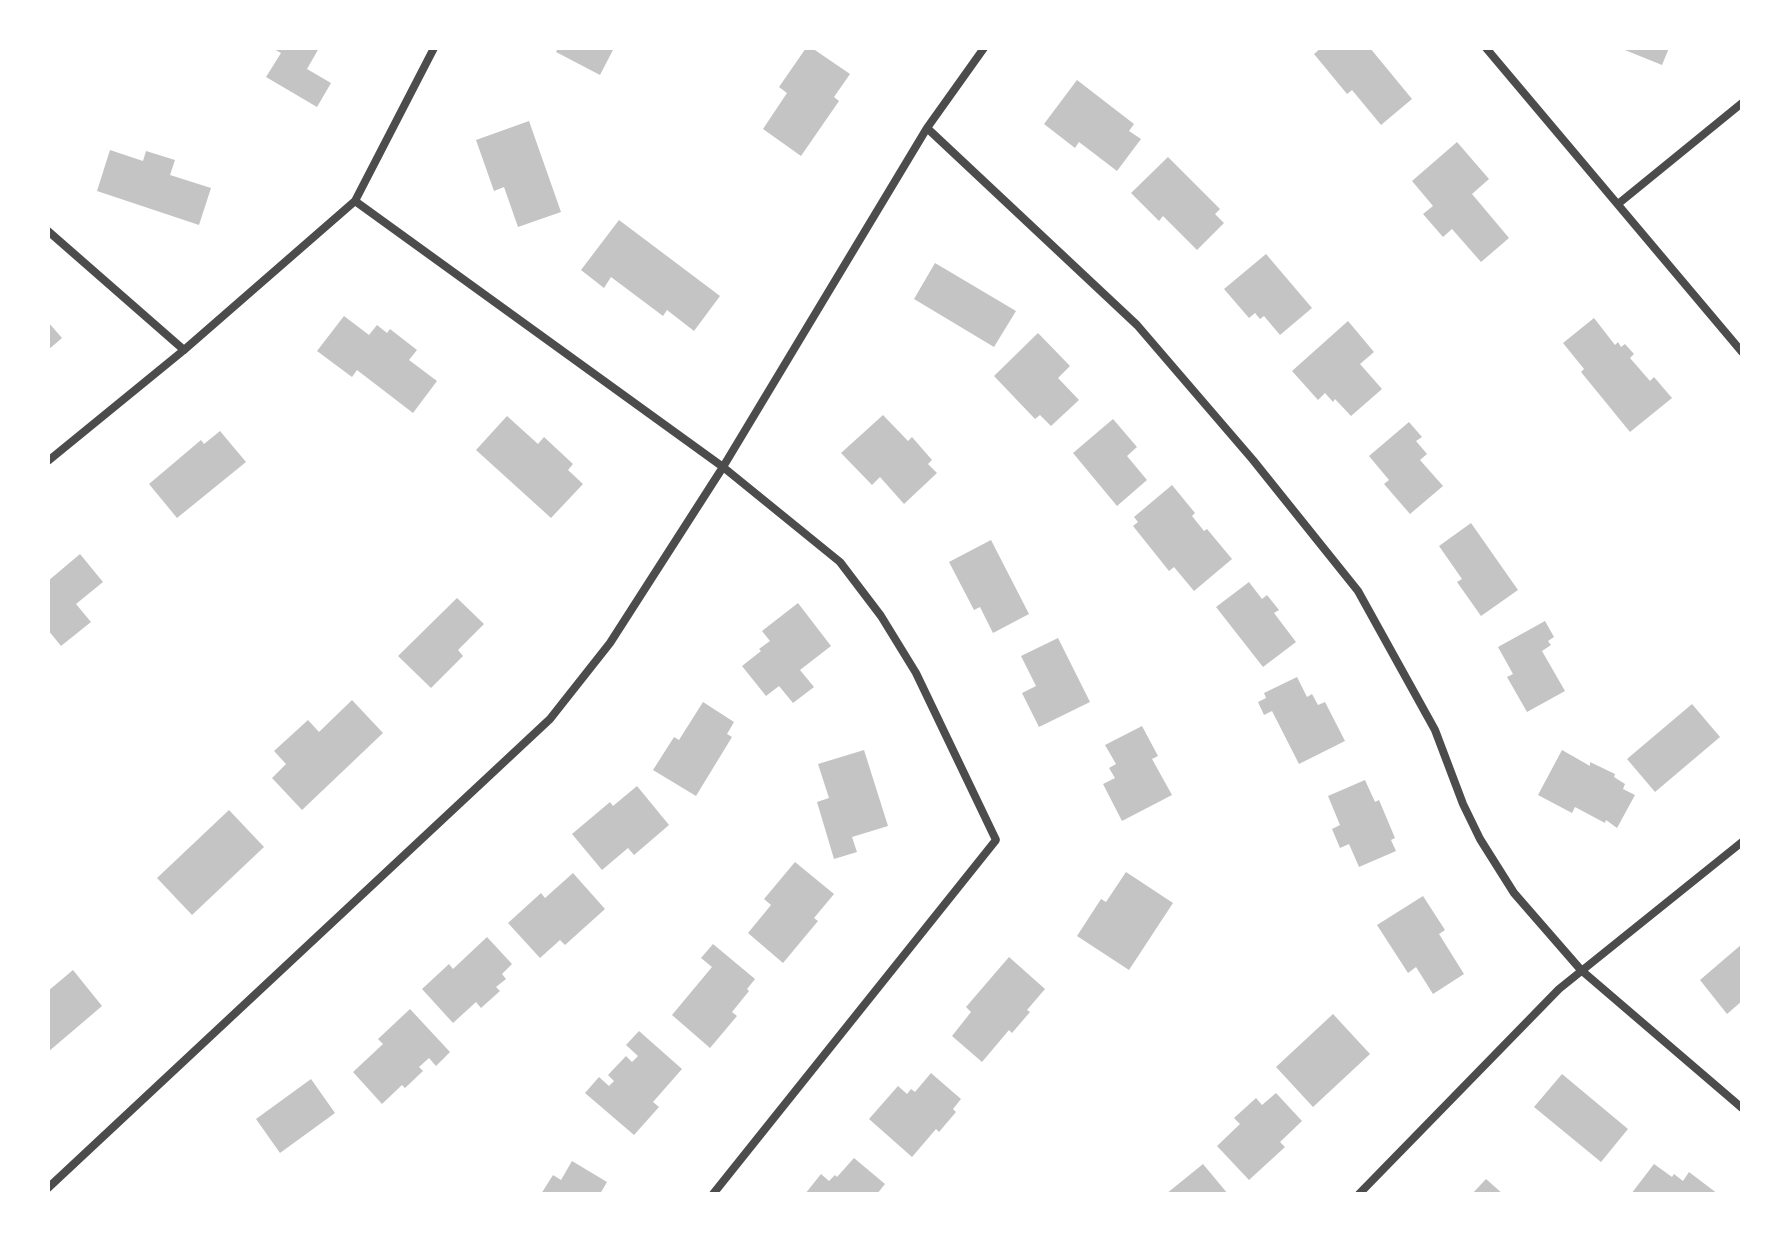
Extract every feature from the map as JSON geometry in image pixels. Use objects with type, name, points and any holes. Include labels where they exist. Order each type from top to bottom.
[{"type":"street","points":[[48,461],[184,350],[355,201],[434,48]]},
{"type":"street","points":[[48,1188],[550,719],[610,643],[723,467],[927,128],[984,48]]},
{"type":"street","points":[[1486,48],[1742,352]]},
{"type":"street","points":[[1618,204],[1742,103]]},
{"type":"street","points":[[927,128],[1137,325],[1253,460],[1358,591],[1435,730],[1448,768],[1480,839],[1514,893],[1581,970],[1742,1108]]},
{"type":"street","points":[[355,201],[723,467],[840,562],[881,616],[916,673],[996,840],[713,1194]]},
{"type":"street","points":[[48,231],[184,350]]},
{"type":"street","points":[[1359,1194],[1559,989],[1742,842]]},
{"type":"building","points":[[272,48],[319,48],[307,69],[331,83],[317,107],[266,77],[281,53]]},
{"type":"building","points":[[558,48],[614,48],[600,75],[556,52]]},
{"type":"building","points":[[806,48],[812,48],[850,74],[834,97],[839,101],[801,156],[763,129],[787,93],[779,87]]},
{"type":"building","points":[[1321,48],[1370,48],[1412,99],[1381,125],[1352,90],[1347,94],[1314,54]]},
{"type":"building","points":[[1620,48],[1669,48],[1662,65]]},
{"type":"building","points":[[1077,80],[1134,124],[1129,131],[1141,139],[1117,171],[1079,142],[1075,148],[1044,124]]},
{"type":"building","points":[[529,121],[561,212],[518,227],[504,187],[494,191],[476,140]]},
{"type":"building","points":[[1457,142],[1489,179],[1472,194],[1509,238],[1481,262],[1452,229],[1443,237],[1423,214],[1433,206],[1412,181]]},
{"type":"building","points":[[110,150],[143,161],[146,151],[175,160],[170,175],[211,188],[199,225],[97,191]]},
{"type":"building","points":[[1168,157],[1220,209],[1215,214],[1224,223],[1197,250],[1163,216],[1159,221],[1131,193]]},
{"type":"building","points":[[619,220],[720,296],[694,331],[667,310],[663,316],[611,277],[604,288],[581,270]]},
{"type":"building","points":[[1266,254],[1312,308],[1280,335],[1264,316],[1260,319],[1255,313],[1249,318],[1224,289]]},
{"type":"building","points":[[935,263],[1016,311],[994,347],[914,299]]},
{"type":"building","points":[[344,316],[369,335],[377,325],[387,333],[390,329],[417,350],[409,360],[437,381],[413,413],[357,370],[352,377],[317,351]]},
{"type":"building","points":[[1594,318],[1615,345],[1618,342],[1621,347],[1625,344],[1634,354],[1630,358],[1650,381],[1654,377],[1672,398],[1630,432],[1581,372],[1584,369],[1563,343]]},
{"type":"building","points":[[1348,321],[1374,352],[1360,364],[1382,389],[1351,416],[1325,393],[1318,400],[1292,371]]},
{"type":"building","points":[[48,322],[62,338],[48,350]]},
{"type":"building","points":[[1038,333],[1070,366],[1058,378],[1079,400],[1051,426],[1040,415],[1035,419],[994,376]]},
{"type":"building","points":[[883,415],[908,441],[912,437],[932,460],[928,464],[937,473],[904,504],[880,477],[872,485],[841,453]]},
{"type":"building","points":[[507,416],[538,444],[544,437],[573,464],[568,470],[583,484],[551,518],[476,450]]},
{"type":"building","points":[[1113,419],[1137,447],[1127,456],[1147,480],[1117,506],[1073,453]]},
{"type":"building","points":[[1409,422],[1422,437],[1416,441],[1427,454],[1420,460],[1443,486],[1410,514],[1384,484],[1389,480],[1369,456]]},
{"type":"building","points":[[220,431],[246,462],[177,518],[149,484],[201,440],[204,444]]},
{"type":"building","points":[[1172,485],[1195,513],[1192,516],[1204,531],[1207,529],[1232,559],[1194,591],[1174,567],[1169,571],[1133,526],[1138,522],[1134,517]]},
{"type":"building","points":[[1471,523],[1518,590],[1481,616],[1457,582],[1462,579],[1439,546]]},
{"type":"building","points":[[991,540],[1029,614],[993,633],[980,607],[974,610],[949,562]]},
{"type":"building","points":[[80,554],[103,582],[76,604],[91,622],[61,646],[48,630],[48,581]]},
{"type":"building","points":[[1249,582],[1262,599],[1267,595],[1279,610],[1274,613],[1296,642],[1263,667],[1216,607]]},
{"type":"building","points":[[457,598],[484,624],[458,650],[463,656],[431,688],[398,656]]},
{"type":"building","points":[[798,603],[831,646],[800,670],[814,687],[793,703],[779,686],[766,696],[742,666],[770,641],[762,631]]},
{"type":"building","points":[[1545,621],[1554,637],[1548,641],[1551,645],[1542,651],[1565,691],[1527,712],[1507,677],[1513,674],[1498,647]]},
{"type":"building","points":[[1058,638],[1090,702],[1039,727],[1022,693],[1036,686],[1021,656]]},
{"type":"building","points":[[1297,677],[1307,697],[1312,694],[1318,705],[1325,702],[1345,741],[1299,764],[1272,711],[1264,715],[1258,702],[1266,698],[1264,693]]},
{"type":"building","points":[[352,700],[383,733],[302,810],[272,778],[286,764],[274,751],[308,720],[319,732]]},
{"type":"building","points":[[703,702],[734,722],[727,734],[732,737],[696,796],[653,770],[674,737],[679,740]]},
{"type":"building","points":[[1692,704],[1720,737],[1655,792],[1627,759]]},
{"type":"building","points":[[1142,726],[1158,756],[1152,759],[1172,795],[1122,821],[1103,784],[1115,778],[1109,768],[1116,764],[1105,745]]},
{"type":"building","points":[[864,750],[888,826],[852,837],[857,852],[834,859],[817,802],[829,798],[818,764]]},
{"type":"building","points":[[1562,750],[1590,766],[1590,762],[1615,774],[1614,777],[1625,784],[1623,789],[1635,795],[1617,828],[1575,807],[1572,813],[1538,795]]},
{"type":"building","points":[[1365,780],[1375,802],[1379,800],[1395,838],[1391,840],[1396,851],[1359,867],[1349,844],[1340,848],[1332,829],[1340,825],[1328,796]]},
{"type":"building","points":[[637,786],[669,825],[634,855],[628,848],[602,870],[572,834],[610,802],[613,806]]},
{"type":"building","points":[[229,810],[264,847],[192,915],[157,878]]},
{"type":"building","points":[[795,862],[834,894],[814,918],[818,921],[783,963],[748,933],[771,905],[764,899]]},
{"type":"building","points":[[1126,872],[1173,903],[1129,970],[1077,936],[1101,899],[1106,902]]},
{"type":"building","points":[[573,873],[605,909],[565,945],[560,940],[540,958],[508,923],[541,893],[545,898]]},
{"type":"building","points":[[1423,896],[1445,930],[1439,934],[1464,974],[1433,994],[1416,967],[1408,973],[1377,925]]},
{"type":"building","points":[[487,937],[512,964],[502,974],[506,979],[496,987],[500,991],[481,1008],[476,1002],[453,1023],[422,989],[449,964],[453,969]]},
{"type":"building","points":[[713,944],[755,979],[732,1012],[737,1016],[710,1048],[672,1015],[712,967],[701,958]]},
{"type":"building","points":[[1742,944],[1742,1001],[1727,1014],[1700,980]]},
{"type":"building","points":[[1009,957],[1045,989],[1012,1033],[1009,1030],[982,1062],[952,1036],[971,1012],[966,1007]]},
{"type":"building","points":[[73,970],[102,1006],[48,1052],[48,991]]},
{"type":"building","points":[[410,1009],[450,1052],[436,1066],[429,1058],[419,1067],[423,1071],[382,1104],[353,1072],[383,1044],[378,1039]]},
{"type":"building","points":[[1333,1014],[1370,1054],[1313,1107],[1276,1067]]},
{"type":"building","points":[[639,1031],[682,1069],[653,1102],[659,1107],[634,1135],[585,1093],[599,1077],[609,1086],[614,1081],[608,1075],[626,1056],[632,1062],[638,1056],[626,1045]]},
{"type":"building","points":[[931,1073],[961,1099],[953,1109],[956,1112],[939,1132],[936,1129],[912,1157],[869,1119],[898,1086],[907,1094],[911,1089],[915,1092]]},
{"type":"building","points":[[1562,1074],[1628,1129],[1601,1162],[1534,1107]]},
{"type":"building","points":[[311,1079],[335,1113],[280,1153],[256,1119]]},
{"type":"building","points":[[1276,1093],[1302,1121],[1280,1142],[1285,1147],[1249,1180],[1217,1146],[1240,1124],[1234,1118],[1256,1098],[1262,1105]]},
{"type":"building","points":[[854,1158],[885,1184],[877,1194],[805,1194],[821,1174],[829,1181],[835,1175],[837,1177]]},
{"type":"building","points":[[572,1161],[607,1182],[600,1194],[541,1194],[553,1175],[561,1180]]},
{"type":"building","points":[[1203,1164],[1228,1194],[1166,1194]]},
{"type":"building","points":[[1654,1164],[1683,1181],[1689,1172],[1718,1194],[1631,1194]]},
{"type":"building","points":[[1486,1179],[1503,1194],[1472,1194]]}]
